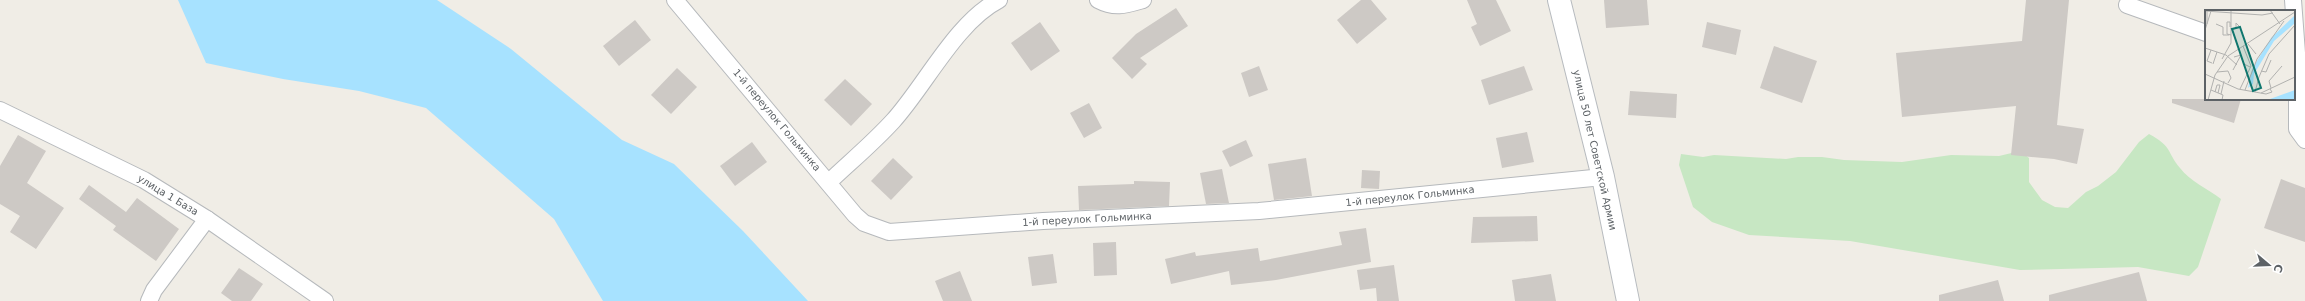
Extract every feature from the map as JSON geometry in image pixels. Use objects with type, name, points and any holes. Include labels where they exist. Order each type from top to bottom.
[{"type":"main road","name":"улица 50 лет Советской Армии","points":[[1559,0],[1603,177],[1628,301]]},
{"type":"street","points":[[829,182],[893,121],[941,57],[971,22],[991,4],[999,0]]},
{"type":"street","points":[[1098,0],[1107,5],[1120,7],[1143,0]]},
{"type":"street","points":[[2293,0],[2294,10]]},
{"type":"street","name":"1-й переулок Гольминка","points":[[681,2],[829,182],[854,215],[864,223],[890,232],[1043,221],[1259,211],[1603,177]]},
{"type":"street","points":[[2127,5],[2205,33]]},
{"type":"street","points":[[2295,24],[2298,60],[2297,129],[2305,140]]},
{"type":"street","name":"улица 1 База","points":[[0,110],[144,180],[207,219],[325,301]]},
{"type":"street","points":[[149,301],[154,290],[207,219]]},
{"type":"green space","points":[[2149,134],[2157,138],[2166,146],[2184,173],[2221,199],[2198,267],[2189,276],[2138,267],[2020,270],[1850,241],[1749,235],[1712,222],[1693,207],[1679,165],[1681,154],[1703,157],[1714,155],[1786,159],[1798,157],[1822,157],[1844,160],[1902,162],[1951,155],[1999,156],[2020,151],[2029,158],[2029,182],[2042,200],[2055,207],[2068,208],[2086,192],[2098,186],[2116,172],[2139,142]]},
{"type":"water","points":[[178,0],[437,0],[511,49],[622,140],[674,164],[743,231],[808,301],[603,301],[554,219],[426,108],[359,91],[283,79],[206,63]]},
{"type":"building","points":[[1361,0],[1371,0],[1387,19],[1357,44],[1337,20]]},
{"type":"building","points":[[1467,0],[1496,0],[1511,31],[1480,46],[1471,27],[1477,24]]},
{"type":"building","points":[[1604,0],[1647,0],[1649,25],[1606,28]]},
{"type":"building","points":[[2026,0],[2069,0],[2057,125],[2084,129],[2077,164],[2054,159],[2011,155],[2016,106],[1902,117],[1896,53],[2022,41]]},
{"type":"building","points":[[1176,8],[1188,26],[1140,58],[1147,64],[1132,79],[1112,58],[1136,34]]},
{"type":"building","points":[[635,20],[651,40],[619,66],[603,46]]},
{"type":"building","points":[[1040,22],[1060,51],[1031,71],[1011,43]]},
{"type":"building","points":[[1707,22],[1741,30],[1736,55],[1702,47]]},
{"type":"building","points":[[1774,46],[1817,61],[1802,103],[1760,88]]},
{"type":"building","points":[[1259,66],[1268,90],[1249,97],[1241,73]]},
{"type":"building","points":[[1524,66],[1533,90],[1489,105],[1481,80]]},
{"type":"building","points":[[677,68],[697,87],[671,114],[651,95]]},
{"type":"building","points":[[845,79],[872,104],[851,126],[824,100]]},
{"type":"building","points":[[1630,91],[1677,94],[1676,118],[1628,115]]},
{"type":"building","points":[[2172,99],[2241,100],[2234,123],[2172,103]]},
{"type":"building","points":[[1089,103],[1102,128],[1084,138],[1070,113]]},
{"type":"building","points":[[1527,132],[1534,162],[1502,168],[1496,138]]},
{"type":"building","points":[[18,135],[46,151],[27,183],[64,208],[36,249],[10,232],[20,216],[0,204],[0,166]]},
{"type":"building","points":[[1246,140],[1253,156],[1230,167],[1222,151]]},
{"type":"building","points":[[752,142],[767,162],[735,186],[720,166]]},
{"type":"building","points":[[893,158],[913,177],[891,200],[871,181]]},
{"type":"building","points":[[1306,158],[1312,196],[1274,200],[1268,164]]},
{"type":"building","points":[[1222,169],[1229,203],[1206,204],[1200,173]]},
{"type":"building","points":[[1362,170],[1380,171],[1379,189],[1361,188]]},
{"type":"building","points":[[2281,179],[2305,188],[2305,242],[2264,228]]},
{"type":"building","points":[[1134,181],[1170,182],[1169,206],[1079,210],[1078,186],[1134,184]]},
{"type":"building","points":[[89,185],[126,212],[137,198],[179,229],[156,261],[113,230],[116,226],[79,199]]},
{"type":"building","points":[[1537,216],[1538,241],[1471,243],[1473,217]]},
{"type":"building","points":[[1366,228],[1371,262],[1276,280],[1231,285],[1229,271],[1171,284],[1165,259],[1195,252],[1196,256],[1258,248],[1260,261],[1342,245],[1339,232]]},
{"type":"building","points":[[1116,242],[1117,275],[1094,276],[1093,243]]},
{"type":"building","points":[[1053,254],[1057,283],[1032,286],[1028,257]]},
{"type":"building","points":[[1394,265],[1399,301],[1377,301],[1376,288],[1360,290],[1357,270]]},
{"type":"building","points":[[239,268],[263,284],[251,301],[232,301],[221,293]]},
{"type":"building","points":[[960,271],[972,301],[943,301],[935,281]]},
{"type":"building","points":[[2139,272],[2147,301],[2049,301],[2049,295]]},
{"type":"building","points":[[1551,274],[1556,301],[1515,301],[1512,280]]},
{"type":"building","points":[[1998,280],[2004,301],[1939,301],[1939,295]]}]
